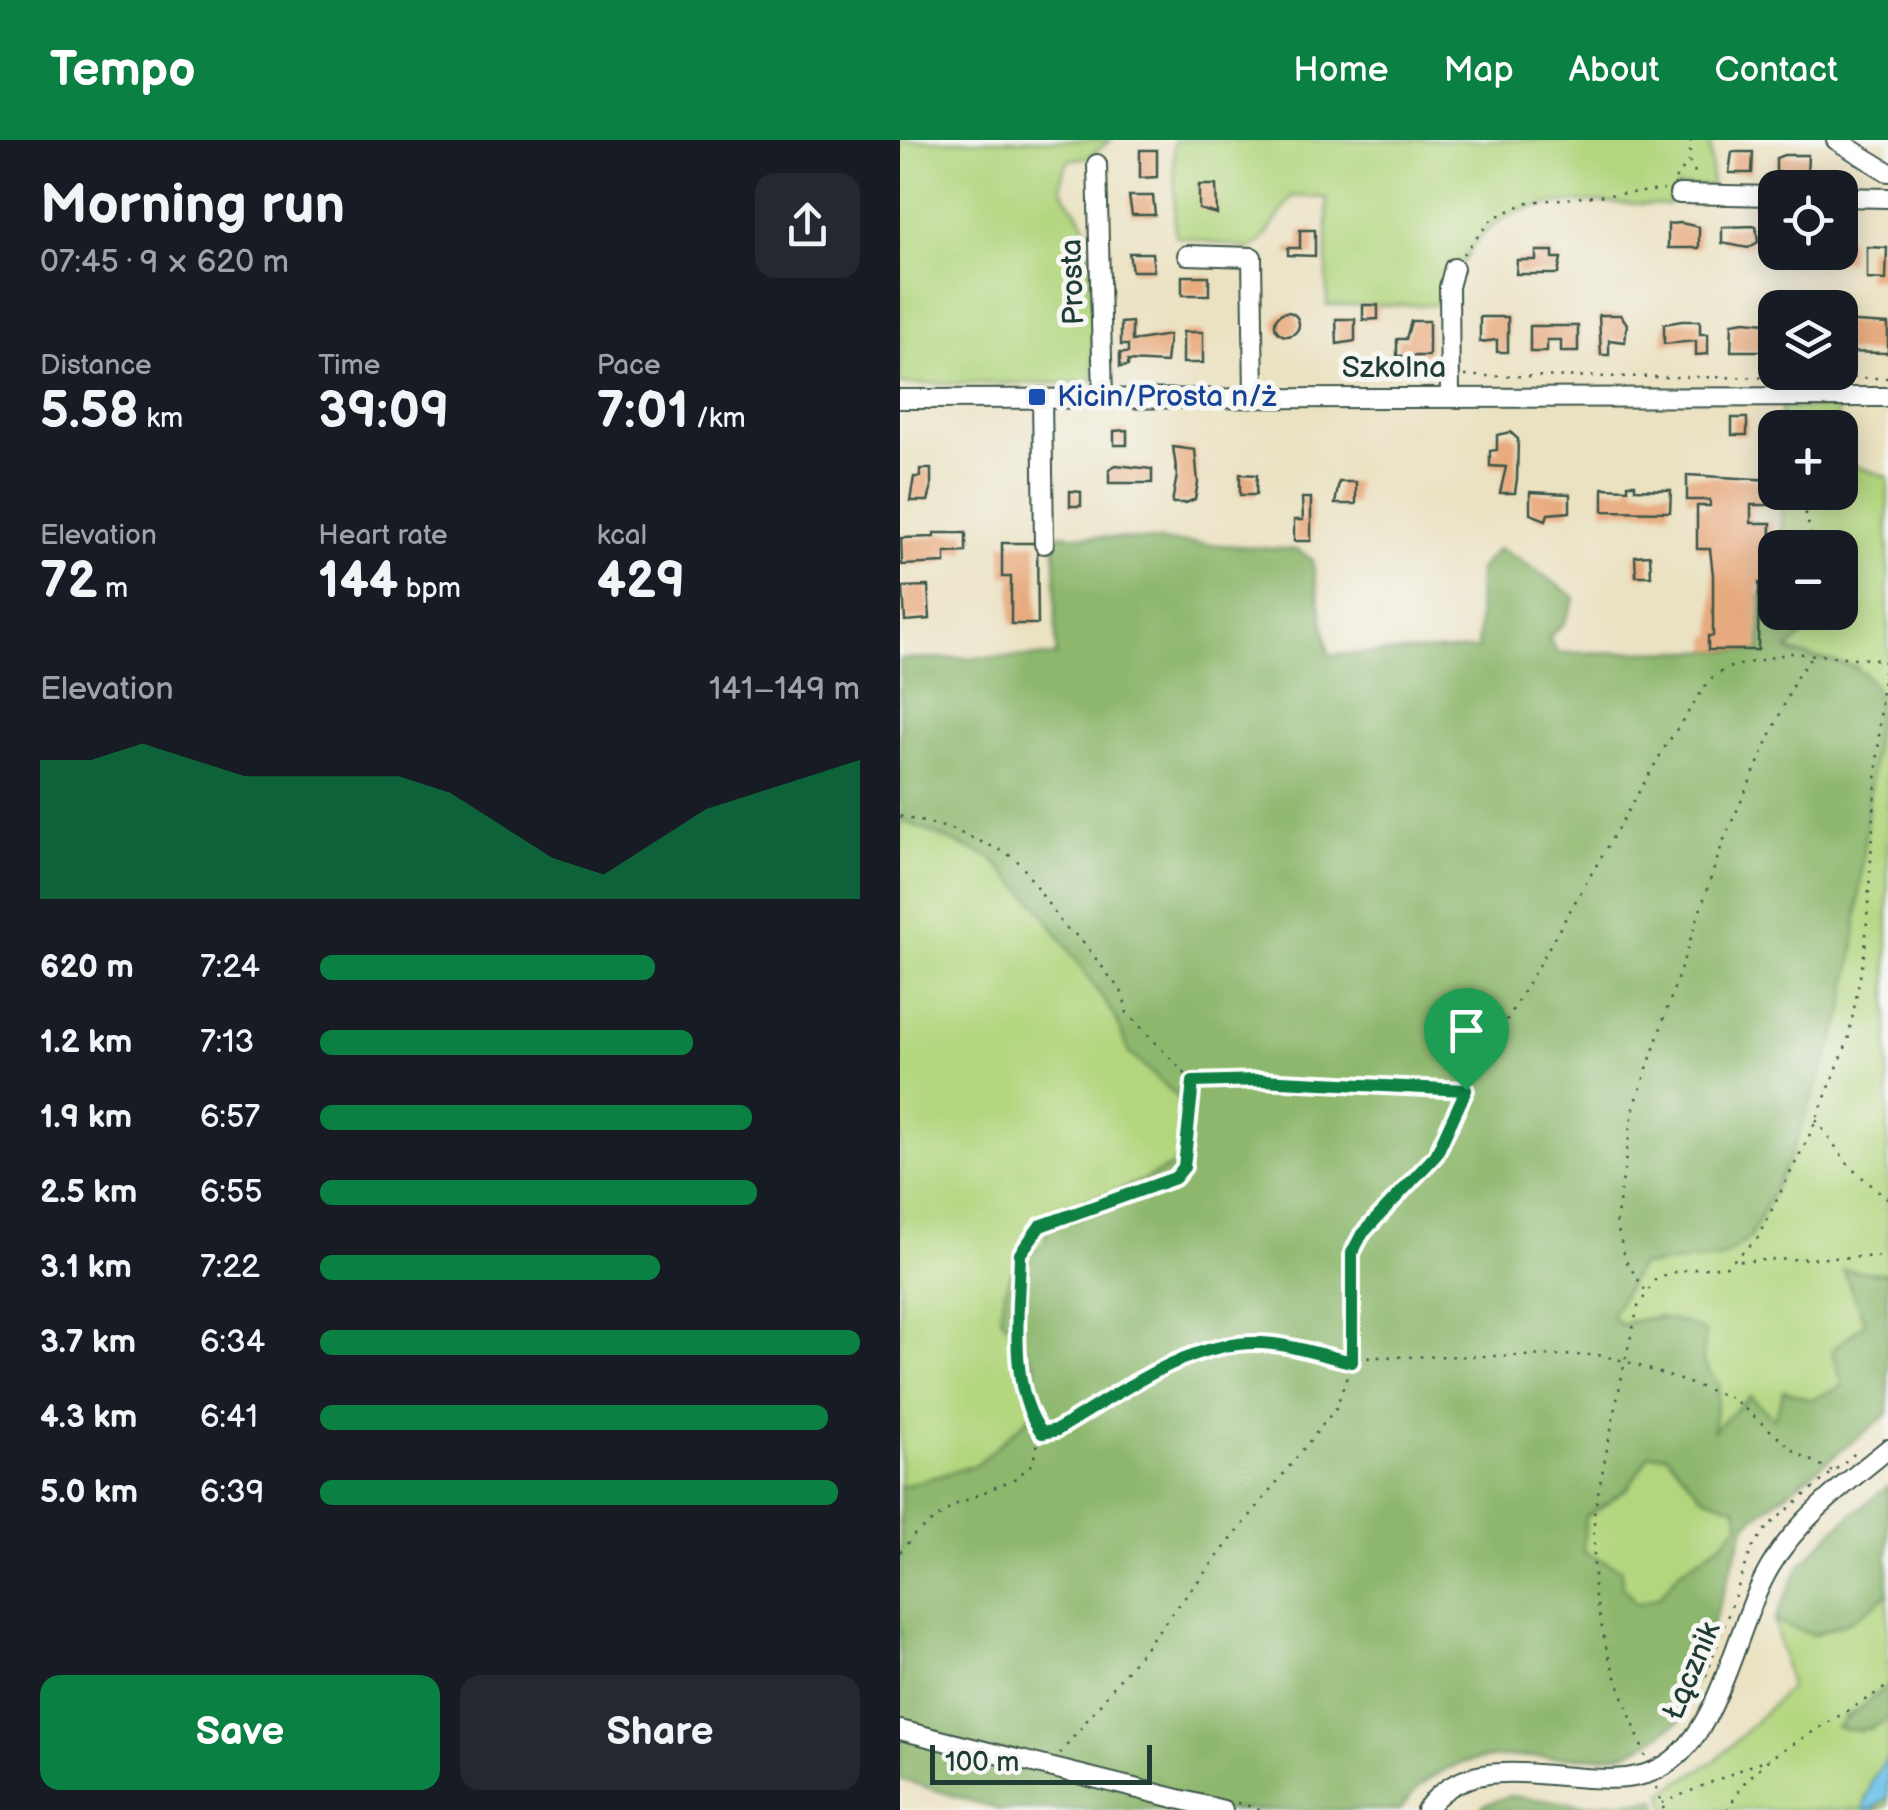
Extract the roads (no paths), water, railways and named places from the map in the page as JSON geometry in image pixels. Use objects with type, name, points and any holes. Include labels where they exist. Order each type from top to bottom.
[{"type":"street","points":[[1836,140],[1888,172]]},
{"type":"street","name":"Prosta","points":[[1097,164],[1104,397]]},
{"type":"street","points":[[1671,192],[1758,196]]},
{"type":"street","points":[[1858,197],[1888,198]]},
{"type":"street","points":[[1186,256],[1252,257],[1254,395]]},
{"type":"street","points":[[1450,396],[1449,287],[1454,268]]},
{"type":"street","name":"Szkolna","points":[[900,399],[1254,395],[1888,397]]},
{"type":"street","points":[[1042,397],[1044,544]]},
{"type":"street","name":"Łącznik","points":[[1426,1810],[1450,1788],[1473,1778],[1500,1773],[1639,1775],[1679,1756],[1708,1720],[1746,1611],[1772,1563],[1809,1517],[1888,1449]]},
{"type":"street","points":[[900,1730],[1223,1810]]},
{"type":"water","points":[[1888,1757],[1888,1797],[1871,1810],[1864,1809],[1872,1780]]},
{"type":"place","name":"Kicin/Prosta n/ż","points":[[1037,397]]}]
